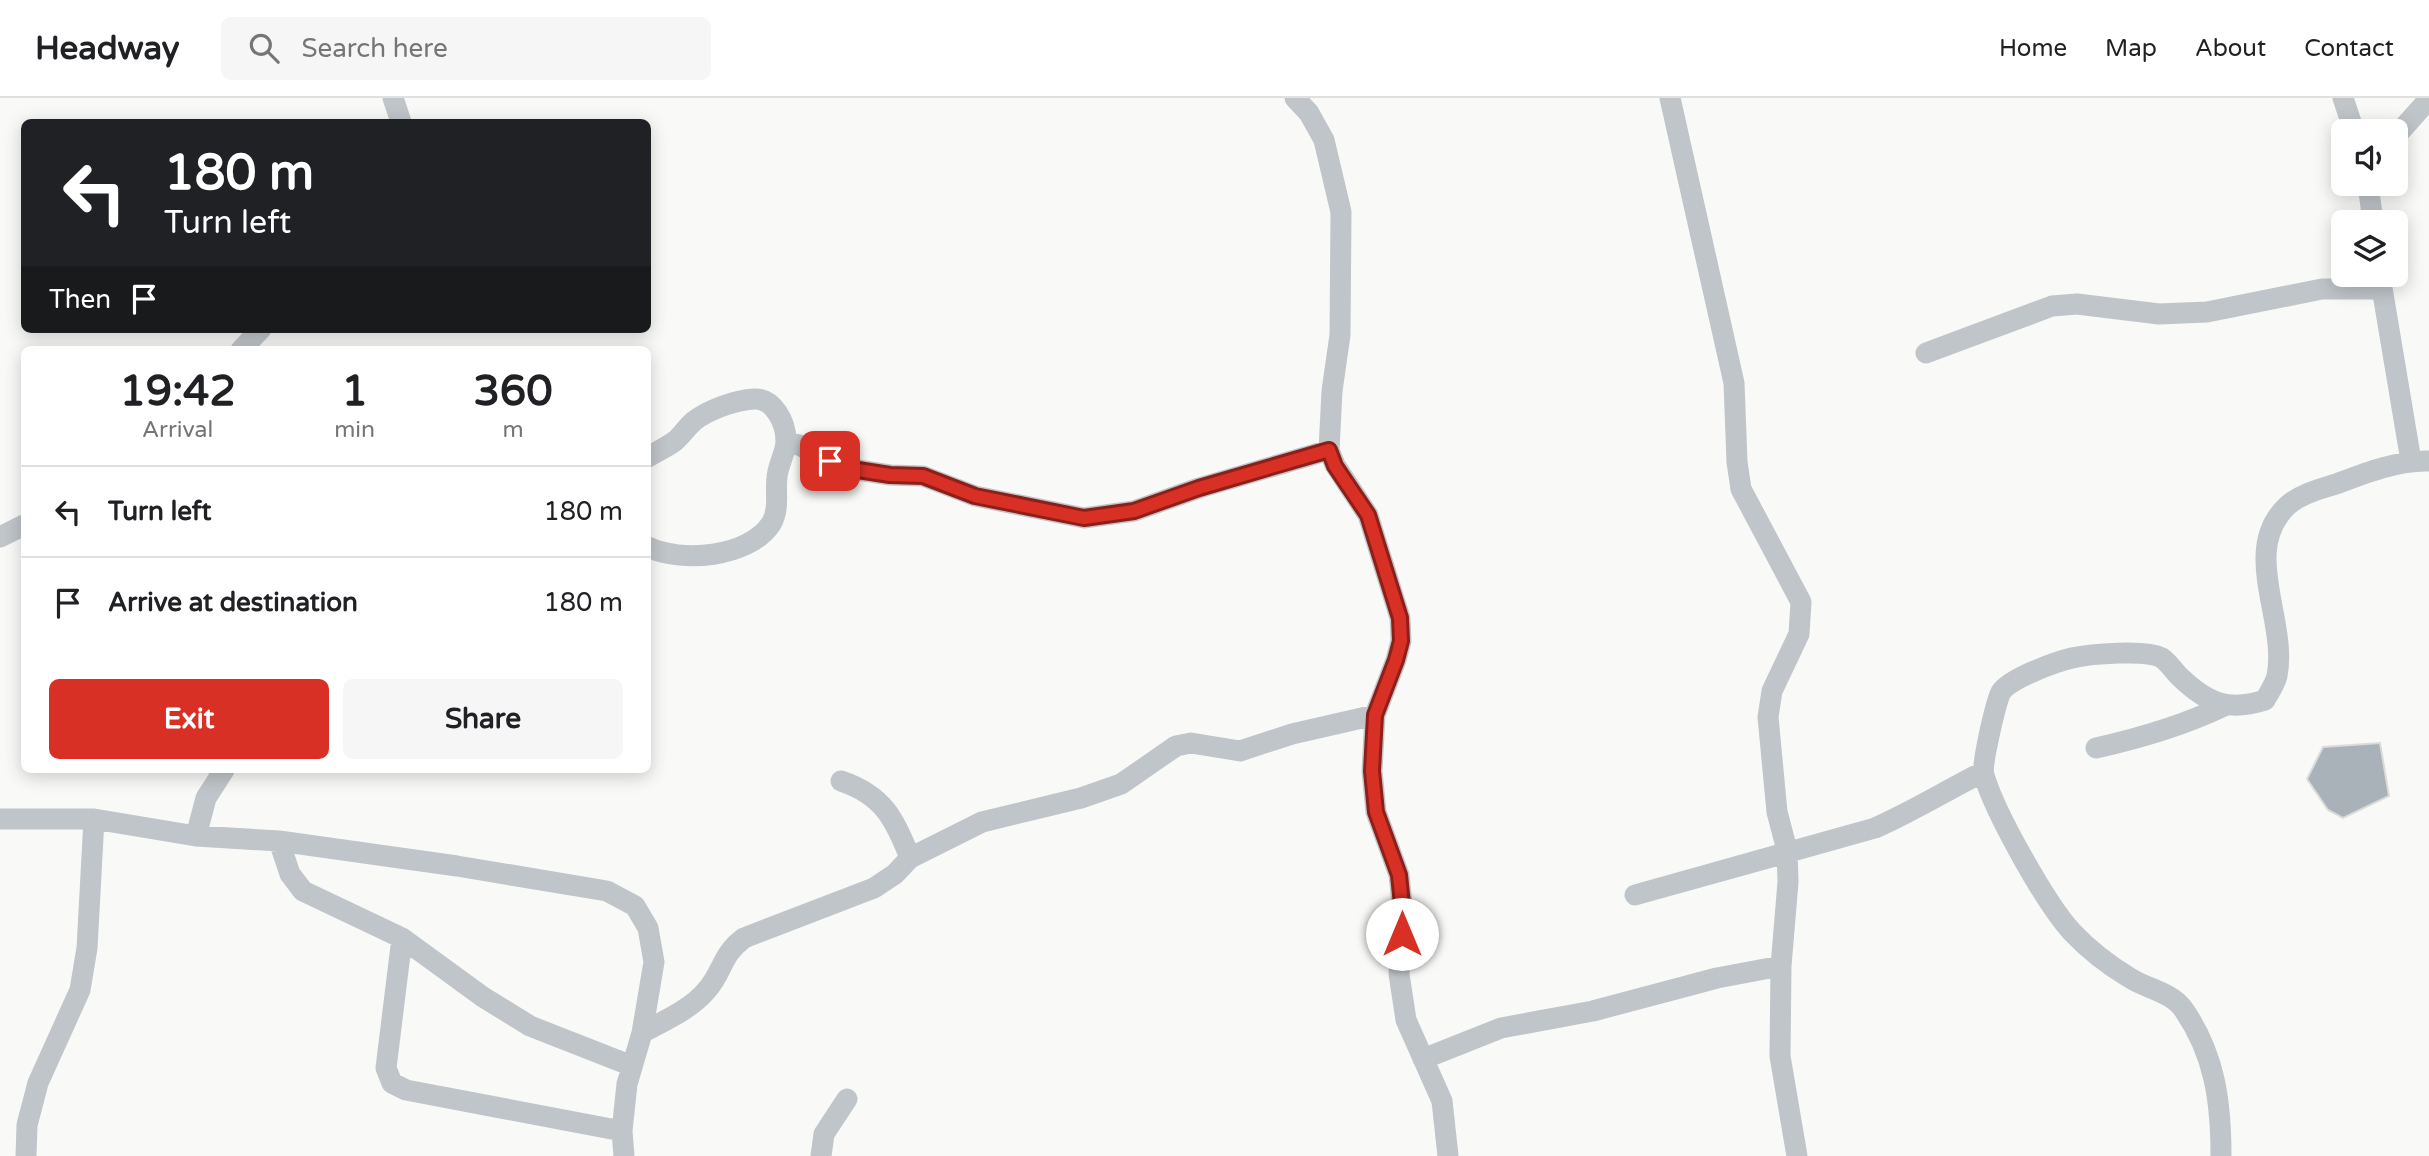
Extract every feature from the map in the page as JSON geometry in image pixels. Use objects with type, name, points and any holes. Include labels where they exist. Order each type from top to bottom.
[{"type":"street","points":[[393,98],[400,119]]},
{"type":"street","points":[[1295,98],[1309,113],[1324,140],[1341,212],[1340,335],[1332,391],[1329,450],[1335,466],[1368,515],[1400,618],[1401,641],[1375,715],[1372,771],[1376,812],[1399,875],[1403,914],[1399,974],[1406,1020],[1442,1101],[1448,1156]]},
{"type":"street","points":[[1670,98],[1734,383],[1737,462],[1741,489],[1801,602],[1799,634],[1772,691],[1768,716],[1777,812],[1787,850],[1780,1056],[1797,1156]]},
{"type":"street","points":[[2343,98],[2350,119]]},
{"type":"street","points":[[2408,123],[2429,99]]},
{"type":"street","points":[[1926,353],[2052,306],[2077,304],[2160,314],[2207,312],[2339,287]]},
{"type":"street","points":[[2096,748],[2175,727],[2224,706],[2250,705],[2265,700],[2276,678],[2278,658],[2264,552],[2270,528],[2288,505],[2308,493],[2420,461],[2382,287]]},
{"type":"street","points":[[245,346],[257,333]]},
{"type":"street","points":[[651,455],[675,441],[696,420],[727,405],[755,399],[769,404],[780,416],[786,443],[779,461],[776,478],[778,504],[771,524],[750,542],[720,553],[691,557],[651,548]]},
{"type":"street","points":[[786,443],[799,445],[845,468],[890,475],[923,476],[975,496],[1084,518],[1134,511],[1199,488],[1329,450]]},
{"type":"street","points":[[0,537],[21,526]]},
{"type":"street","points":[[2221,1156],[2221,1122],[2215,1077],[2183,1009],[2172,997],[2130,978],[2071,932],[2045,894],[2021,851],[1983,772],[2002,692],[2019,678],[2073,658],[2115,654],[2152,655],[2162,658],[2197,693],[2224,706]]},
{"type":"street","points":[[642,1033],[695,1003],[708,989],[728,950],[744,938],[874,888],[895,874],[910,858],[982,822],[1081,798],[1121,784],[1176,746],[1191,743],[1240,751],[1292,734],[1375,715]]},
{"type":"street","points":[[1635,895],[1787,850],[1875,828],[1983,772]]},
{"type":"street","points":[[196,836],[206,798],[222,773]]},
{"type":"street","points":[[841,781],[872,794],[896,823],[910,858]]},
{"type":"street","points":[[0,819],[93,819],[196,836],[279,841],[457,866],[607,891],[626,901],[635,906],[648,928],[654,961],[642,1033],[627,1084],[622,1131],[624,1156]]},
{"type":"street","points":[[26,1156],[27,1125],[38,1083],[80,990],[87,948],[93,819]]},
{"type":"street","points":[[279,841],[290,874],[303,891],[402,938],[483,997],[530,1026],[632,1066]]},
{"type":"street","points":[[402,938],[386,1068],[392,1083],[406,1090],[622,1131]]},
{"type":"street","points":[[1423,1059],[1501,1028],[1593,1011],[1717,978],[1781,966]]},
{"type":"street","points":[[821,1156],[824,1134],[847,1099]]},
{"type":"building","points":[[2380,743],[2389,796],[2343,818],[2328,810],[2307,779],[2323,747]]},
{"type":"route","points":[[830,461],[845,468],[890,475],[923,476],[975,496],[1084,518],[1134,511],[1199,488],[1329,450],[1335,466],[1368,515],[1400,618],[1401,641],[1375,715],[1372,771],[1376,812],[1387,836],[1399,875],[1402,934]]}]
